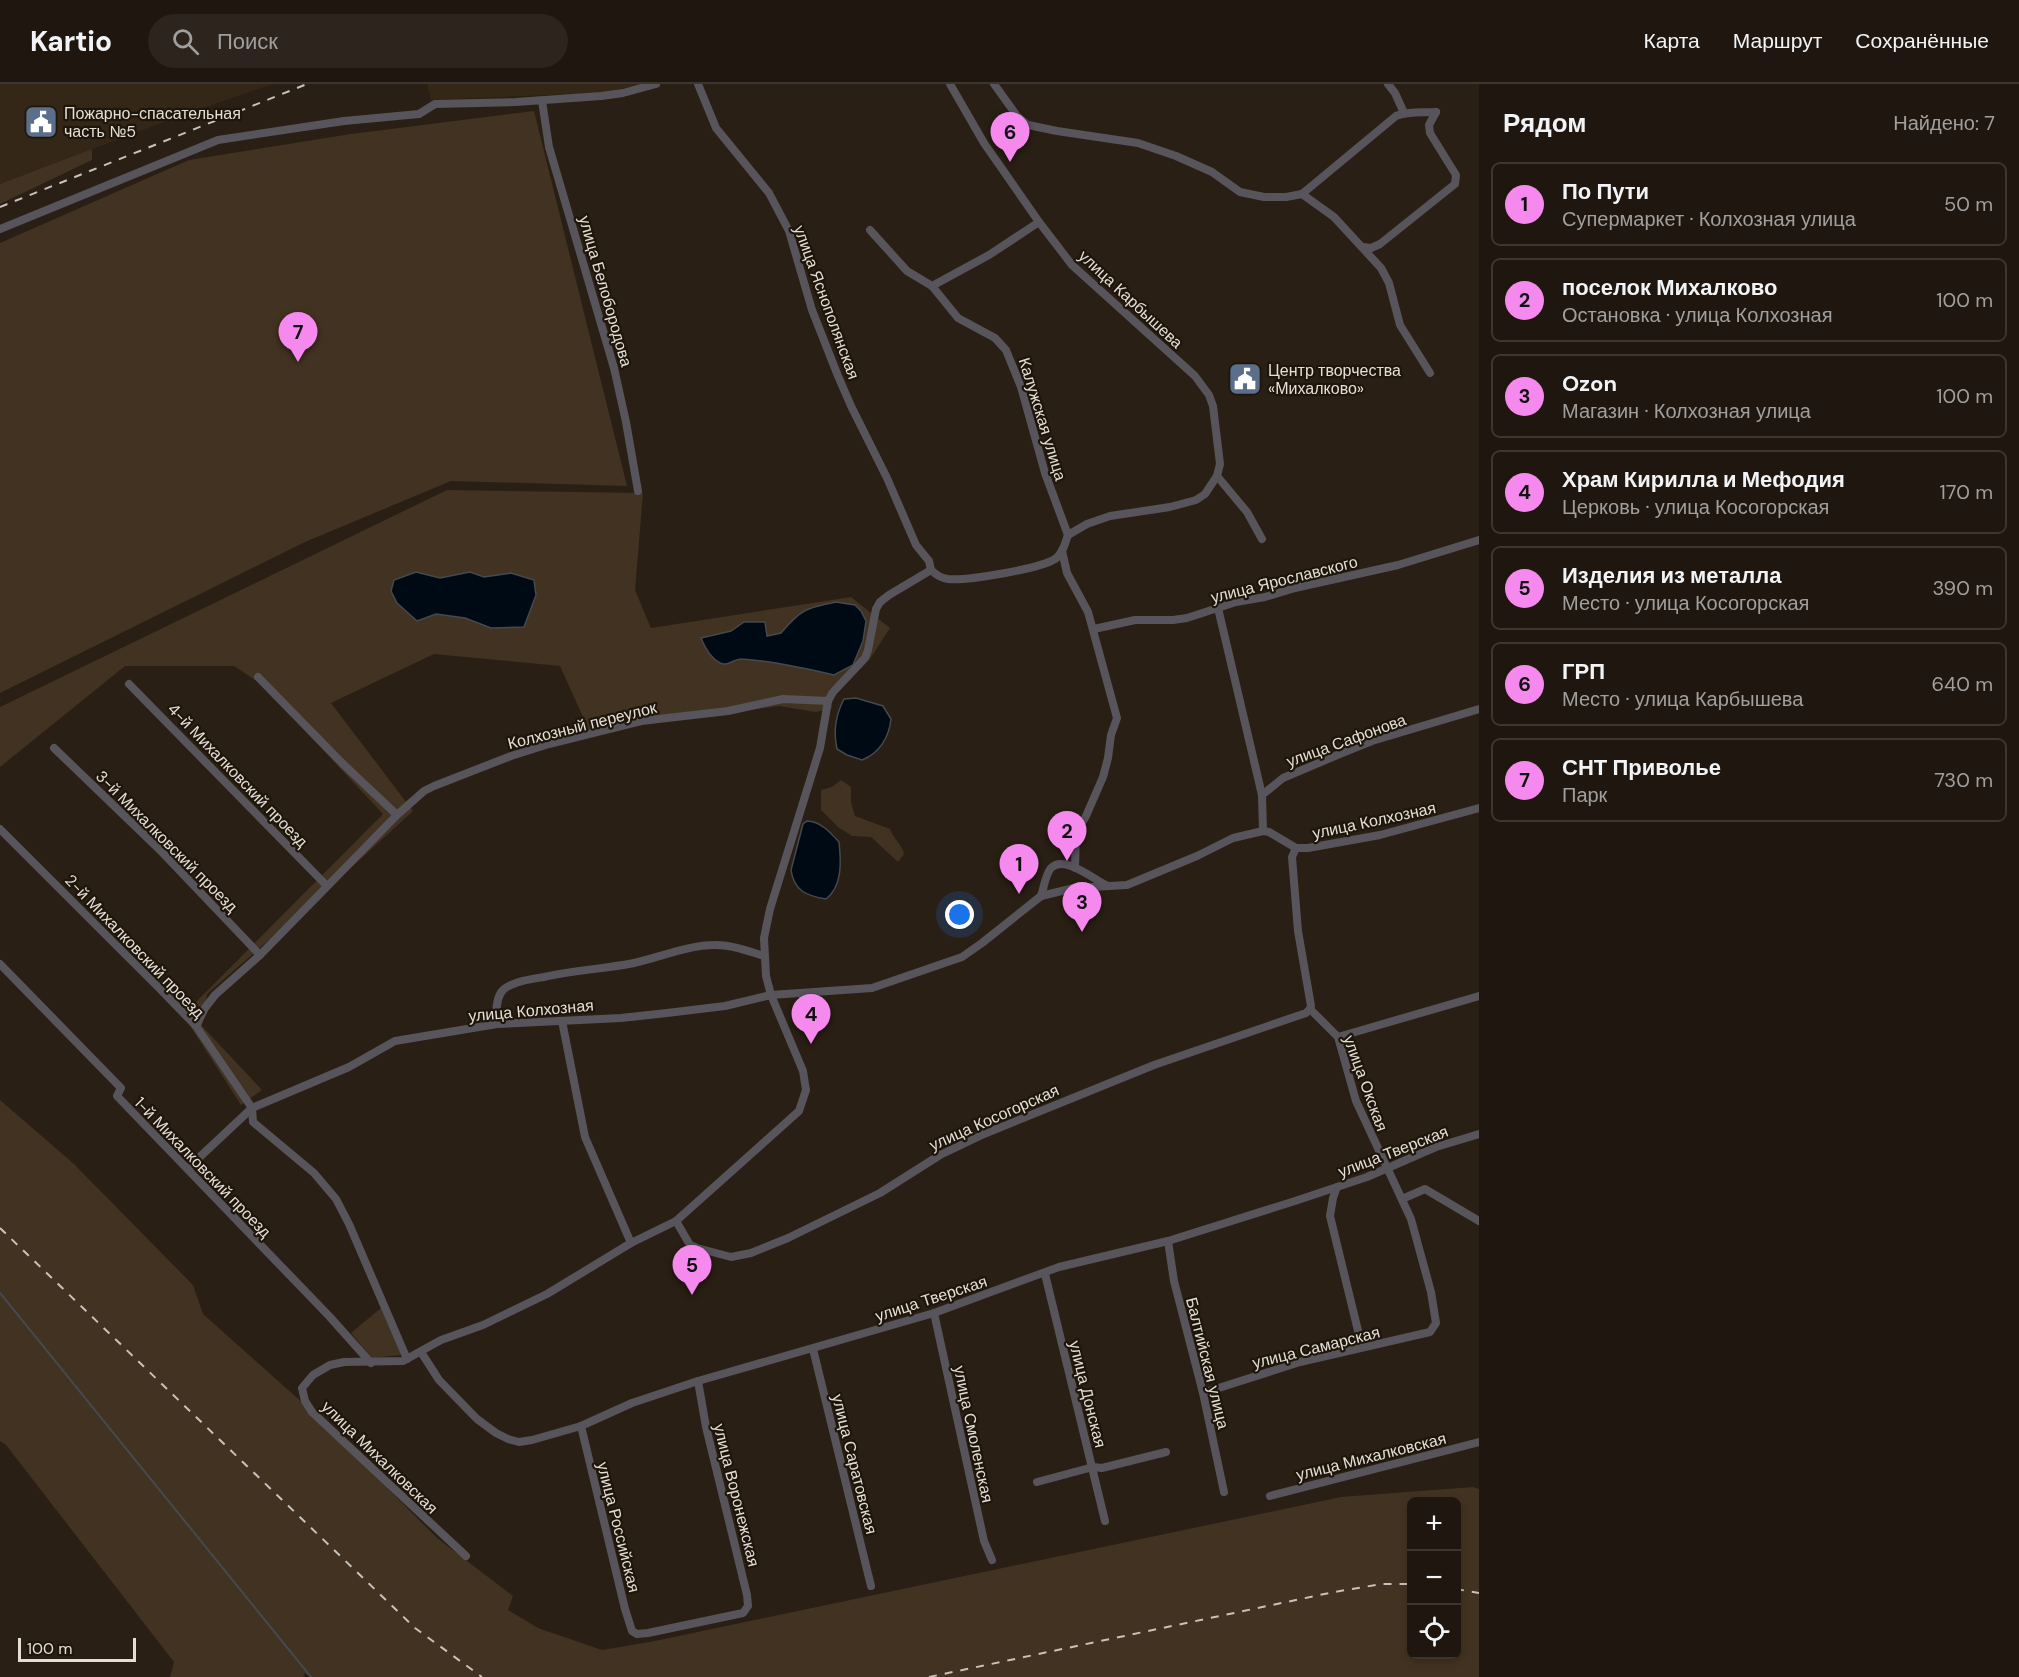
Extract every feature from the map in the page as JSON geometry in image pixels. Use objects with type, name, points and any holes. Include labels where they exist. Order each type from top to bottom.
[{"type":"street","points":[[0,229],[218,140],[344,121],[419,114],[435,104],[542,100],[623,93],[656,84]]},
{"type":"street","name":"улица Яснополянская","points":[[698,84],[716,128],[769,193],[789,231],[812,310],[842,386],[887,478],[916,545],[929,561],[932,570]]},
{"type":"street","name":"улица Карбышева","points":[[950,84],[984,143],[1072,265],[1187,368],[1205,389],[1212,400],[1214,411],[1220,459],[1217,476]]},
{"type":"street","points":[[994,84],[1017,116],[1028,125],[1138,143],[1212,172],[1240,192],[1272,198],[1302,194],[1394,117],[1404,113],[1437,112],[1429,124],[1430,133],[1456,175],[1455,184],[1380,244],[1371,248],[1363,247]]},
{"type":"street","points":[[1388,84],[1404,113]]},
{"type":"street","name":"улица Белобородова","points":[[542,100],[549,147],[614,369],[627,422],[638,491]]},
{"type":"street","points":[[1302,194],[1334,218],[1363,247],[1386,276],[1400,325],[1430,373]]},
{"type":"street","points":[[932,286],[989,255],[1039,222]]},
{"type":"street","name":"Калужская улица","points":[[870,230],[907,271],[932,286],[958,318],[995,338],[1009,354],[1021,387],[1045,473],[1068,535]]},
{"type":"street","points":[[421,1352],[441,1340],[491,1322],[547,1294],[631,1243],[676,1221],[797,1114],[805,1096],[805,1081],[803,1071],[771,995],[766,976],[764,938],[770,909],[820,748],[828,701],[832,692],[860,665],[867,654],[876,609],[880,602],[894,591],[932,570],[938,576],[951,579],[984,576],[1052,561],[1062,551],[1068,535],[1087,524],[1110,516],[1170,507],[1196,500],[1207,492],[1217,476],[1248,512],[1262,539]]},
{"type":"street","name":"улица Ярославского","points":[[1094,629],[1135,620],[1187,618],[1243,600],[1265,597],[1398,565],[1479,540]]},
{"type":"street","points":[[1062,551],[1067,573],[1088,612],[1094,629],[1117,718],[1111,735],[1103,777],[1076,833],[1076,865]]},
{"type":"street","points":[[1110,887],[1076,865],[1050,865],[1041,896],[1074,888],[1110,887],[1134,882],[1229,839],[1263,831],[1262,795],[1218,608]]},
{"type":"street","points":[[258,678],[397,815]]},
{"type":"street","name":"4-й Михалковский проезд","points":[[129,684],[327,886]]},
{"type":"street","name":"Колхозный переулок","points":[[196,1026],[215,995],[260,955],[397,815],[424,791],[511,756],[657,718],[728,711],[783,699],[828,701]]},
{"type":"street","name":"улица Сафонова","points":[[1262,795],[1283,778],[1372,741],[1479,709]]},
{"type":"street","name":"3-й Михалковский проезд","points":[[54,748],[159,849],[260,955]]},
{"type":"street","name":"улица Колхозная","points":[[1263,831],[1269,832],[1296,848],[1335,844],[1380,835],[1479,808]]},
{"type":"street","name":"2-й Михалковский проезд","points":[[0,830],[196,1026],[252,1108],[253,1122],[315,1173],[336,1199],[408,1359]]},
{"type":"street","points":[[1296,848],[1292,857],[1298,931],[1310,1009]]},
{"type":"street","name":"улица Колхозная","points":[[188,1168],[252,1108],[349,1067],[390,1043],[497,1024],[621,1018],[732,1005],[771,995],[872,988],[962,957],[982,944],[1041,896]]},
{"type":"street","points":[[497,1024],[496,1012],[501,992],[511,985],[526,981],[560,973],[636,962],[704,946],[730,947],[764,956]]},
{"type":"street","name":"1-й Михалковский проезд","points":[[0,964],[121,1088],[117,1096],[329,1316],[371,1363]]},
{"type":"street","points":[[1338,1037],[1479,996]]},
{"type":"street","name":"улица Окская","points":[[1310,1009],[1338,1037],[1356,1101],[1411,1219],[1431,1292],[1435,1327]]},
{"type":"street","name":"улица Косогорская","points":[[676,1221],[690,1245],[697,1248],[731,1257],[760,1250],[880,1193],[940,1155],[984,1134],[1154,1065],[1306,1013],[1310,1009]]},
{"type":"street","points":[[562,1021],[585,1137],[631,1243]]},
{"type":"street","name":"улица Тверская","points":[[421,1352],[432,1372],[477,1419],[504,1437],[516,1442],[525,1442],[580,1426],[632,1403],[698,1381],[934,1313],[1059,1267],[1168,1241],[1337,1187],[1436,1147],[1479,1134]]},
{"type":"street","points":[[1337,1187],[1330,1216],[1362,1347]]},
{"type":"street","points":[[1402,1199],[1425,1189],[1479,1221]]},
{"type":"street","name":"Балтийская улица","points":[[1168,1241],[1174,1281],[1203,1394],[1224,1492]]},
{"type":"street","name":"улица Донская","points":[[1045,1274],[1105,1521]]},
{"type":"street","name":"улица Смоленская","points":[[934,1313],[984,1541],[992,1560]]},
{"type":"street","name":"улица Самарская","points":[[1203,1394],[1280,1368],[1362,1347],[1410,1338],[1430,1332],[1435,1327]]},
{"type":"street","name":"улица Саратовская","points":[[813,1349],[871,1586]]},
{"type":"street","name":"улица Михалковская","points":[[421,1352],[398,1362],[344,1362],[330,1365],[310,1377],[302,1388],[305,1401],[312,1412],[466,1556]]},
{"type":"street","name":"улица Воронежская","points":[[635,1634],[742,1613],[748,1606],[706,1427],[698,1381]]},
{"type":"street","name":"улица Российская","points":[[580,1426],[625,1609],[635,1634]]},
{"type":"street","name":"улица Михалковская","points":[[1270,1496],[1479,1442]]},
{"type":"street","points":[[1037,1482],[1093,1467],[1102,1468],[1166,1452]]},
{"type":"shaded area","points":[[0,84],[273,84],[177,117],[0,184]]},
{"type":"shaded area","points":[[427,84],[646,84],[599,93],[431,100]]},
{"type":"shaded area","points":[[534,111],[627,486],[451,481],[305,542],[0,693],[0,243],[189,160],[351,134]]},
{"type":"shaded area","points":[[92,149],[92,160],[0,204],[0,184]]},
{"type":"shaded area","points":[[447,490],[643,493],[635,590],[651,628],[851,597],[890,628],[870,659],[849,671],[829,690],[832,708],[816,712],[779,706],[643,725],[592,737],[560,666],[434,654],[331,703],[413,811],[207,994],[202,1026],[262,1090],[241,1105],[183,1015],[383,814],[260,683],[234,666],[125,666],[0,767],[0,707]]},
{"type":"shaded area","points":[[416,572],[440,578],[470,572],[484,577],[511,573],[534,580],[536,595],[524,627],[491,628],[465,618],[436,614],[417,621],[397,603],[391,591],[394,580]]},
{"type":"shaded area","points":[[836,602],[855,605],[866,621],[863,641],[853,665],[834,675],[754,660],[739,659],[723,664],[711,656],[701,638],[731,631],[744,622],[765,622],[767,636],[781,633],[799,614]]},
{"type":"shaded area","points":[[856,698],[883,706],[891,719],[888,732],[879,749],[862,760],[837,749],[835,736],[837,718],[844,699]]},
{"type":"shaded area","points":[[841,780],[851,787],[851,802],[855,816],[890,829],[904,854],[898,862],[871,837],[852,836],[838,827],[821,810],[821,790],[832,787]]},
{"type":"shaded area","points":[[807,821],[820,825],[839,842],[840,872],[832,894],[826,899],[807,894],[798,888],[791,870],[803,824]]},
{"type":"shaded area","points":[[0,1100],[74,1164],[193,1285],[203,1314],[304,1404],[437,1538],[513,1596],[508,1610],[538,1628],[602,1650],[655,1641],[1341,1497],[1473,1487],[1479,1489],[1479,1677],[310,1677],[305,1673],[303,1677],[170,1677],[174,1662],[6,1445],[0,1441]]},
{"type":"shaded area","points":[[381,1308],[401,1355],[372,1358],[351,1333]]},
{"type":"waterway","points":[[0,1293],[311,1677]]},
{"type":"railway","points":[[0,207],[307,84]]},
{"type":"railway","points":[[0,1228],[415,1628],[482,1677]]},
{"type":"railway","points":[[929,1677],[1334,1592],[1382,1584],[1407,1584]]},
{"type":"railway","points":[[1461,1590],[1479,1593]]},
{"type":"place","name":"Пожарно-спасательная часть №5","points":[[41,122]]},
{"type":"place","name":"ГРП","points":[[1010,162]]},
{"type":"place","name":"СНТ Приволье","points":[[298,362]]},
{"type":"place","name":"Центр творчества «Михалково»","points":[[1245,379]]},
{"type":"place","name":"поселок Михалково","points":[[1067,861]]},
{"type":"place","name":"По Пути","points":[[1019,894]]},
{"type":"place","name":"Ozon","points":[[1082,932]]},
{"type":"place","name":"Храм Кирилла и Мефодия","points":[[811,1044]]},
{"type":"place","name":"Изделия из металла","points":[[692,1295]]}]
